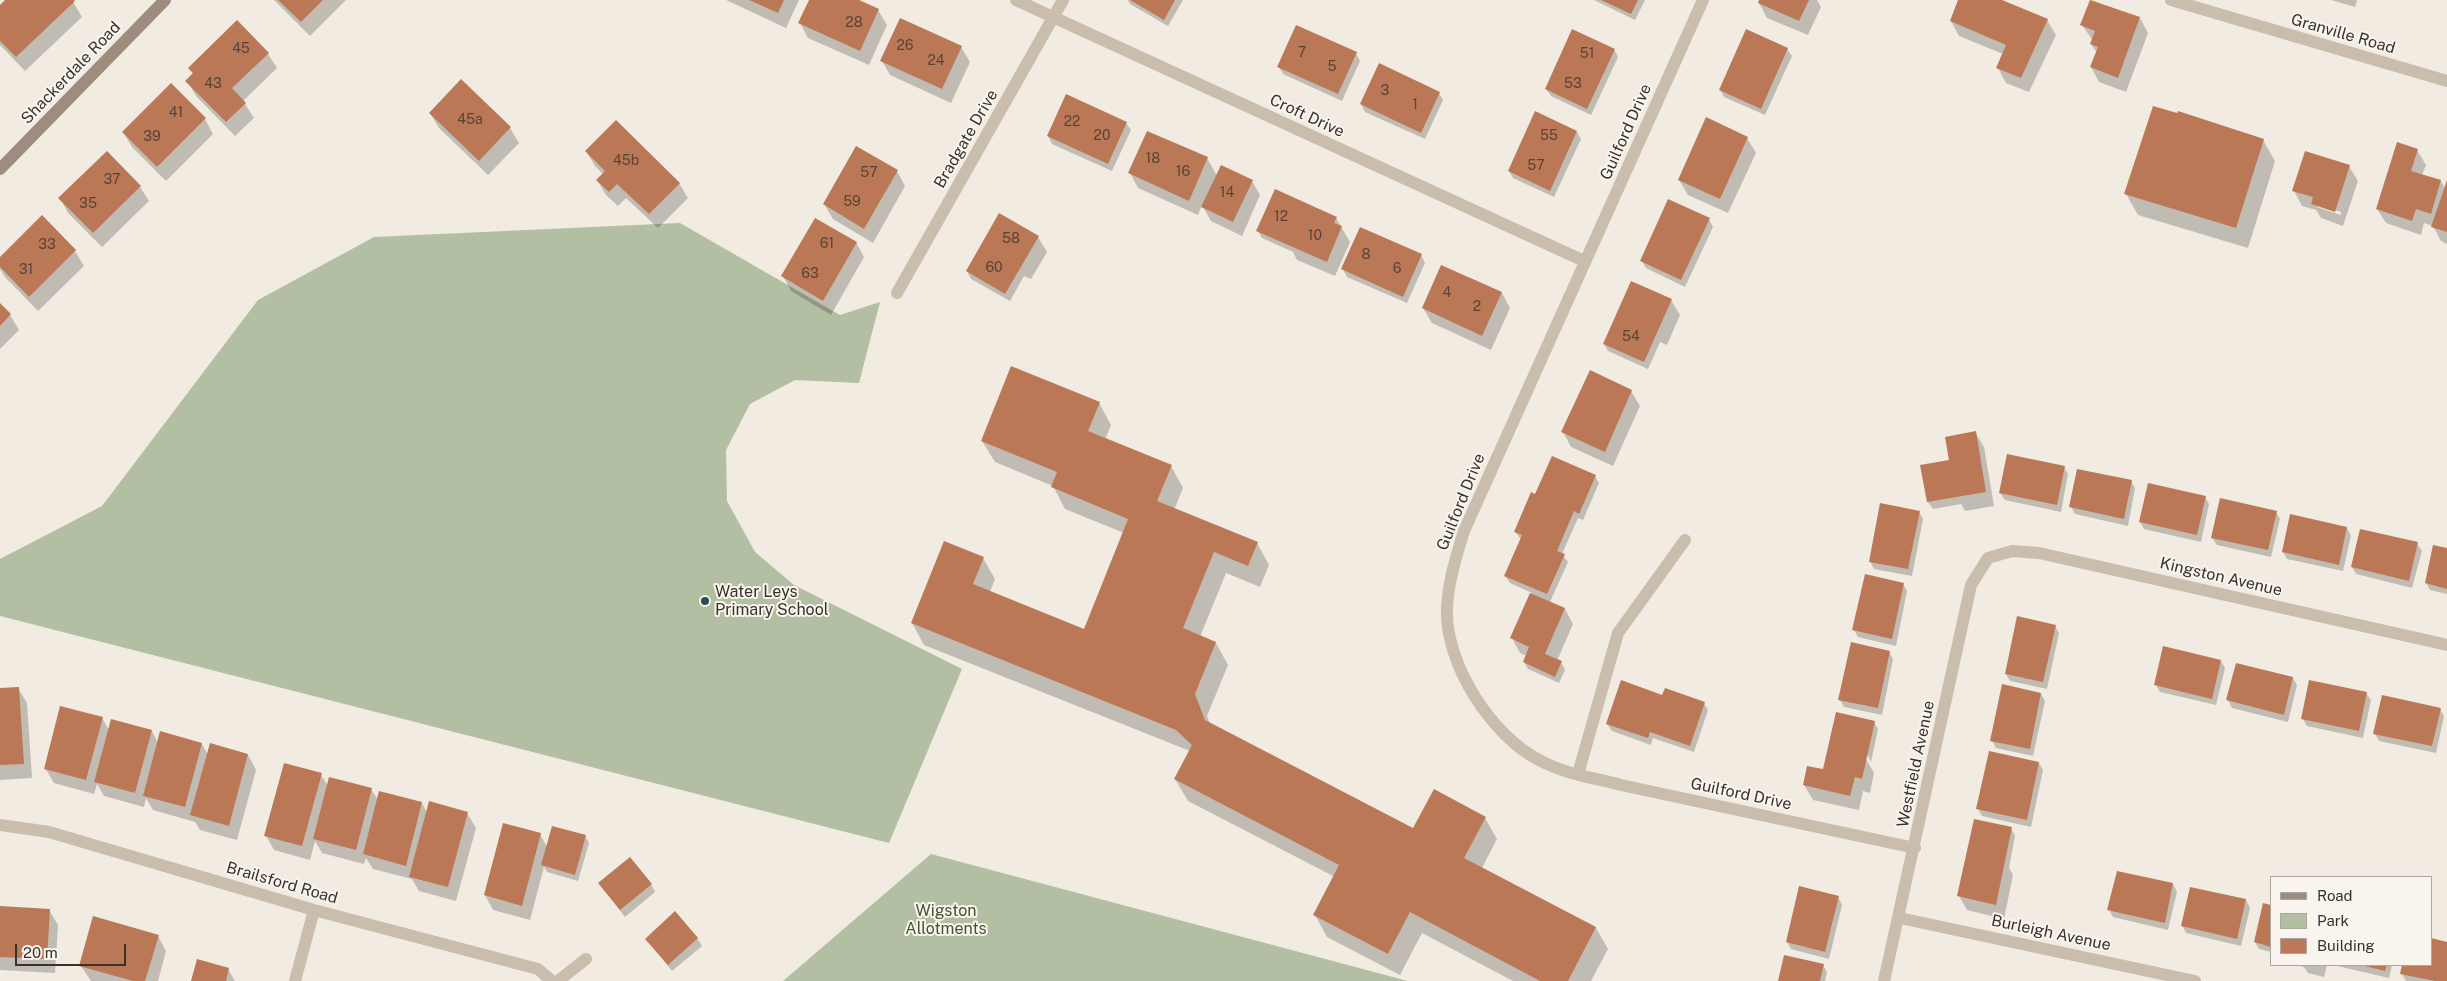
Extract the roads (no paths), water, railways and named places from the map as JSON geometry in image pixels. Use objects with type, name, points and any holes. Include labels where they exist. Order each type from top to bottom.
[{"type":"street","name":"Shackerdale Road","points":[[0,169],[165,0]]},
{"type":"street","name":"Croft Drive","points":[[1016,0],[1584,261]]},
{"type":"street","name":"Bradgate Drive","points":[[897,293],[1063,0]]},
{"type":"street","name":"Guilford Drive","points":[[1703,0],[1464,531],[1451,570],[1447,610],[1452,646],[1466,681],[1489,718],[1512,740],[1540,761],[1578,774],[1915,848]]},
{"type":"street","name":"Granville Road","points":[[2171,0],[2447,81]]},
{"type":"street","points":[[1578,774],[1618,633],[1686,540]]},
{"type":"street","name":"Kingston Avenue","points":[[1988,558],[2012,551],[2039,553],[2447,645]]},
{"type":"street","name":"Westfield Avenue","points":[[1884,981],[1900,918],[1971,585],[1988,558]]},
{"type":"street","name":"Brailsford Road","points":[[0,826],[50,832],[314,910],[538,969],[552,981]]},
{"type":"street","points":[[295,981],[314,910]]},
{"type":"street","name":"Burleigh Avenue","points":[[1900,918],[2195,981]]},
{"type":"street","points":[[558,981],[586,959]]},
{"type":"place","name":"Water Leys Primary School","points":[[705,601]]},
{"type":"park label","name":"Wigston Allotments","points":[[946,920]]}]
